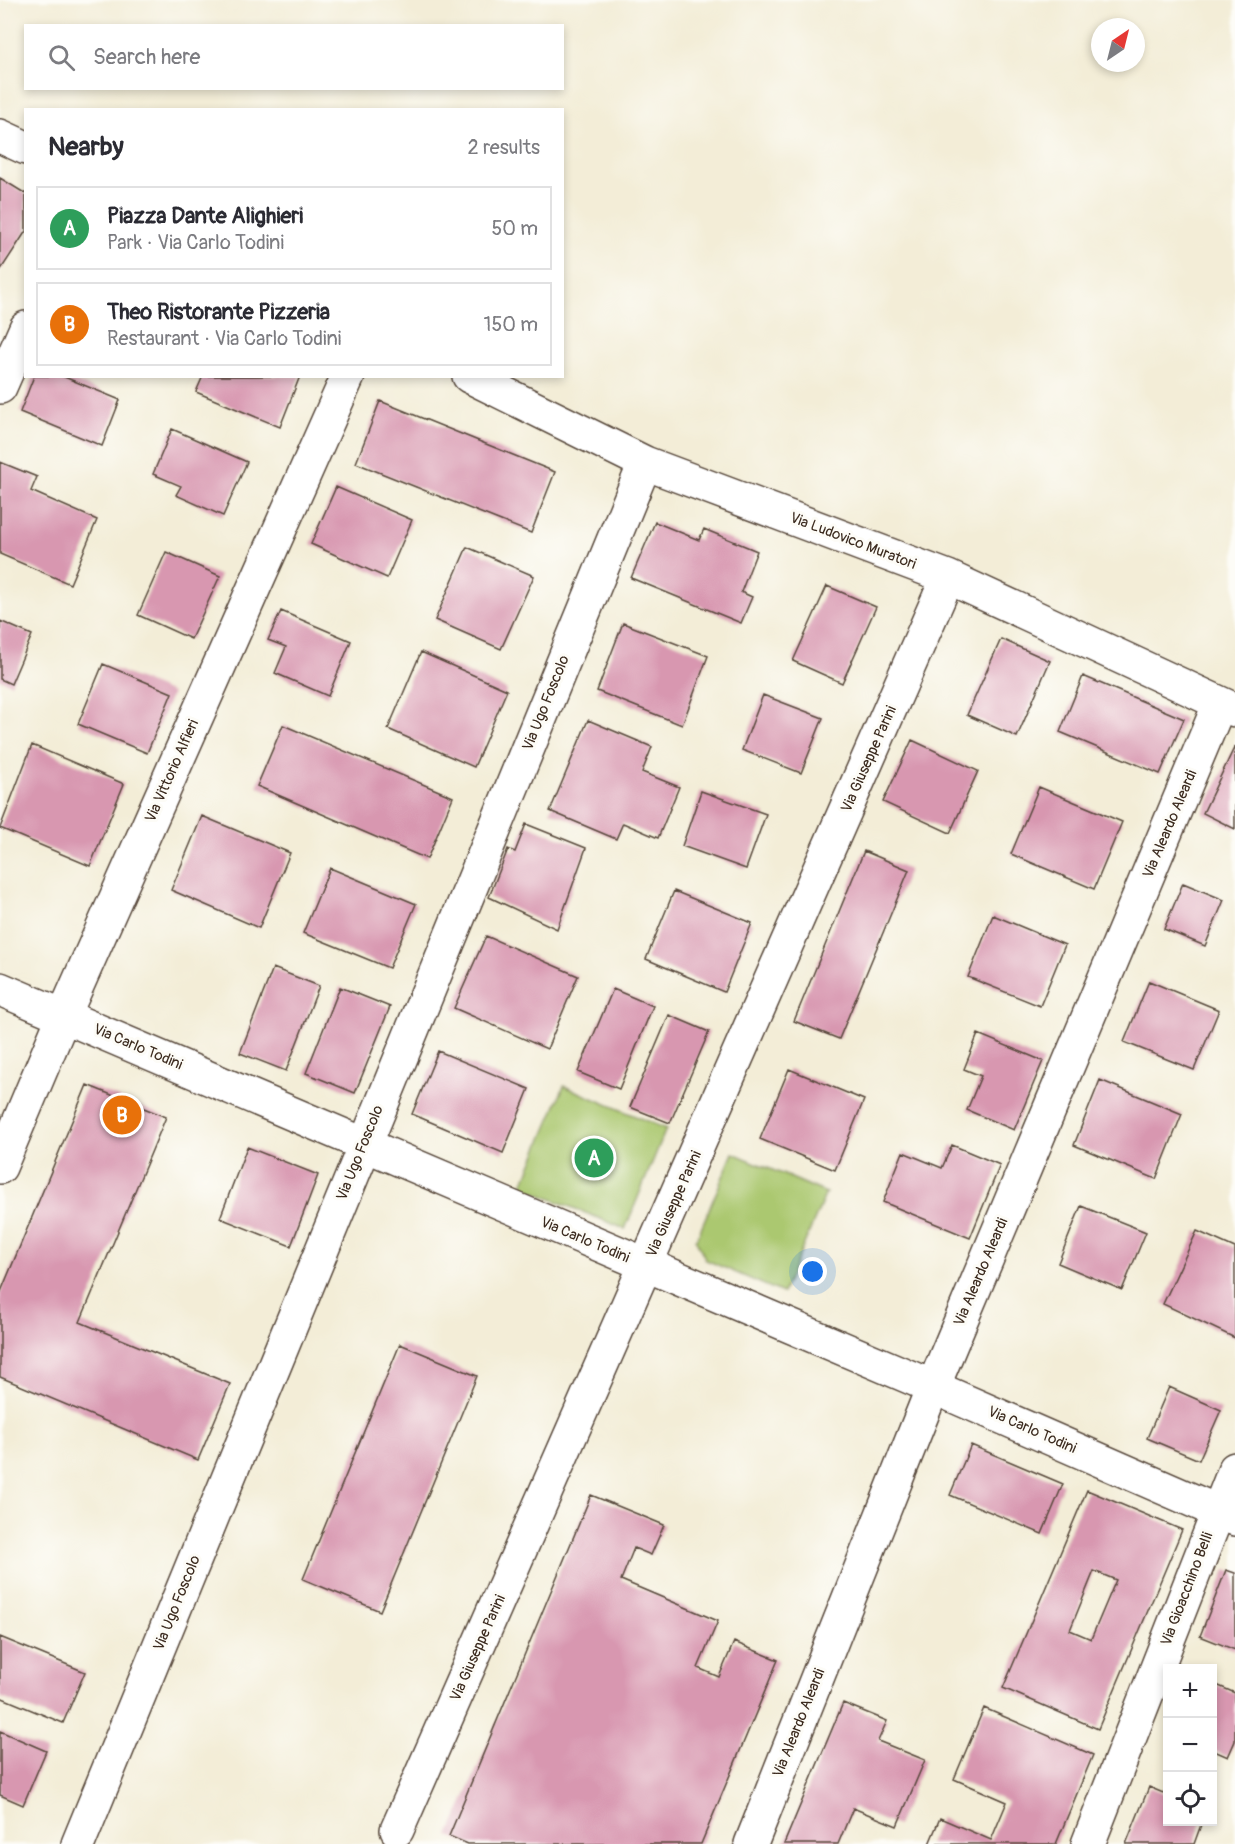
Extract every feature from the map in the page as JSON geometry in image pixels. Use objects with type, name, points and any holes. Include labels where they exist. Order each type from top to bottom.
[{"type":"street","points":[[0,136],[24,147]]},
{"type":"street","points":[[0,387],[24,333]]},
{"type":"street","name":"Via Vittorio Alfieri","points":[[0,1167],[64,1016],[347,378]]},
{"type":"street","name":"Via Ludovico Muratori","points":[[473,378],[645,463],[948,577],[1228,707]]},
{"type":"street","name":"Via Ugo Foscolo","points":[[78,1844],[645,463]]},
{"type":"street","name":"Via Giuseppe Parini","points":[[397,1839],[948,577]]},
{"type":"street","name":"Via Aleardo Aleardi","points":[[751,1844],[933,1387],[1228,707]]},
{"type":"street","name":"Via Carlo Todini","points":[[0,989],[933,1387],[1226,1515]]},
{"type":"street","name":"Via Gioacchino Belli","points":[[1088,1844],[1226,1515],[1235,1469]]},
{"type":"green space","points":[[564,1086],[666,1129],[625,1229],[522,1187]]},
{"type":"green space","points":[[733,1153],[826,1193],[783,1293],[706,1260],[696,1240]]},
{"type":"building","points":[[0,178],[24,193],[24,234],[0,271]]},
{"type":"building","points":[[33,378],[67,378],[120,400],[102,446],[20,412]]},
{"type":"building","points":[[202,378],[299,378],[280,427],[196,392]]},
{"type":"building","points":[[380,401],[555,472],[531,533],[356,463]]},
{"type":"building","points":[[172,429],[247,462],[223,516],[176,495],[181,486],[153,474]]},
{"type":"building","points":[[0,462],[37,477],[31,491],[97,520],[70,584],[0,554]]},
{"type":"building","points":[[336,487],[412,520],[387,578],[311,544]]},
{"type":"building","points":[[655,522],[699,540],[704,529],[757,551],[741,592],[752,597],[741,623],[631,578]]},
{"type":"building","points":[[467,547],[534,576],[501,649],[435,620]]},
{"type":"building","points":[[166,552],[220,576],[191,639],[138,615]]},
{"type":"building","points":[[827,586],[876,607],[842,683],[793,661]]},
{"type":"building","points":[[281,611],[351,641],[328,696],[275,673],[286,647],[268,640]]},
{"type":"building","points":[[0,621],[32,635],[11,684],[0,679]]},
{"type":"building","points":[[623,623],[708,656],[682,725],[597,691]]},
{"type":"building","points":[[1001,639],[1050,661],[1017,737],[967,715]]},
{"type":"building","points":[[421,652],[507,690],[474,767],[388,729]]},
{"type":"building","points":[[103,664],[172,693],[147,753],[78,724]]},
{"type":"building","points":[[1083,676],[1184,719],[1160,774],[1060,732]]},
{"type":"building","points":[[763,695],[823,718],[801,773],[742,750]]},
{"type":"building","points":[[588,720],[652,747],[642,772],[679,787],[658,838],[623,823],[616,839],[550,811]]},
{"type":"building","points":[[283,725],[453,797],[427,859],[257,786]]},
{"type":"building","points":[[912,740],[978,771],[950,833],[883,802]]},
{"type":"building","points":[[32,745],[124,784],[90,866],[0,828]]},
{"type":"building","points":[[1235,746],[1235,829],[1203,813]]},
{"type":"building","points":[[1039,787],[1122,822],[1094,889],[1011,854]]},
{"type":"building","points":[[701,791],[766,814],[746,869],[682,846]]},
{"type":"building","points":[[202,816],[290,853],[259,928],[171,890]]},
{"type":"building","points":[[526,824],[586,848],[557,929],[489,897],[508,849],[515,852]]},
{"type":"building","points":[[864,851],[909,870],[839,1039],[794,1021]]},
{"type":"building","points":[[330,868],[416,904],[389,968],[303,933]]},
{"type":"building","points":[[1183,883],[1224,900],[1205,946],[1164,929]]},
{"type":"building","points":[[674,891],[752,923],[724,992],[646,959]]},
{"type":"building","points":[[993,915],[1065,945],[1040,1006],[968,977]]},
{"type":"building","points":[[486,936],[578,976],[547,1049],[454,1008]]},
{"type":"building","points":[[273,968],[319,986],[286,1071],[240,1053]]},
{"type":"building","points":[[1149,981],[1219,1010],[1194,1070],[1124,1042]]},
{"type":"building","points":[[340,987],[390,1007],[355,1093],[306,1073]]},
{"type":"building","points":[[613,989],[653,1006],[619,1089],[578,1072]]},
{"type":"building","points":[[669,1015],[709,1032],[670,1123],[630,1107]]},
{"type":"building","points":[[978,1034],[1043,1061],[1014,1130],[967,1110],[981,1076],[964,1069]]},
{"type":"building","points":[[438,1051],[529,1089],[503,1153],[412,1114]]},
{"type":"building","points":[[789,1069],[864,1100],[835,1170],[760,1139]]},
{"type":"building","points":[[1100,1080],[1182,1114],[1156,1179],[1074,1145]]},
{"type":"building","points":[[87,1085],[166,1117],[80,1322],[230,1384],[198,1460],[0,1377],[0,1294]]},
{"type":"building","points":[[952,1145],[1000,1165],[970,1238],[883,1202],[903,1152],[942,1168]]},
{"type":"building","points":[[247,1147],[318,1175],[291,1246],[220,1218]]},
{"type":"building","points":[[1081,1206],[1146,1232],[1122,1290],[1058,1263]]},
{"type":"building","points":[[1197,1231],[1235,1248],[1235,1338],[1163,1304]]},
{"type":"building","points":[[400,1344],[477,1376],[380,1611],[303,1579]]},
{"type":"building","points":[[1169,1387],[1221,1410],[1199,1460],[1147,1438]]},
{"type":"building","points":[[971,1445],[1063,1484],[1042,1534],[950,1495]]},
{"type":"building","points":[[1087,1490],[1182,1530],[1098,1729],[1003,1688]],"holes":[[[1094,1571],[1116,1580],[1091,1639],[1070,1630]]]},
{"type":"building","points":[[591,1495],[664,1525],[651,1555],[634,1548],[621,1580],[718,1621],[698,1668],[719,1677],[734,1642],[778,1660],[701,1844],[468,1844],[449,1836]]},
{"type":"building","points":[[1226,1570],[1235,1573],[1235,1650],[1200,1636]]},
{"type":"building","points":[[0,1637],[85,1672],[63,1723],[0,1697]]},
{"type":"building","points":[[1217,1685],[1235,1693],[1235,1741],[1228,1757],[1217,1752]]},
{"type":"building","points":[[843,1703],[887,1721],[878,1741],[925,1760],[897,1826],[853,1808],[838,1844],[784,1844]]},
{"type":"building","points":[[984,1708],[1093,1755],[1056,1844],[929,1844],[940,1818],[991,1840],[1007,1802],[954,1779]]},
{"type":"building","points":[[0,1731],[46,1751],[23,1805],[0,1795]]},
{"type":"building","points":[[1149,1787],[1163,1793],[1163,1826],[1201,1826],[1194,1844],[1126,1844]]},
{"type":"place","name":"Theo Ristorante Pizzeria","points":[[122,1115]]},
{"type":"place","name":"Piazza Dante Alighieri","points":[[594,1158]]}]
